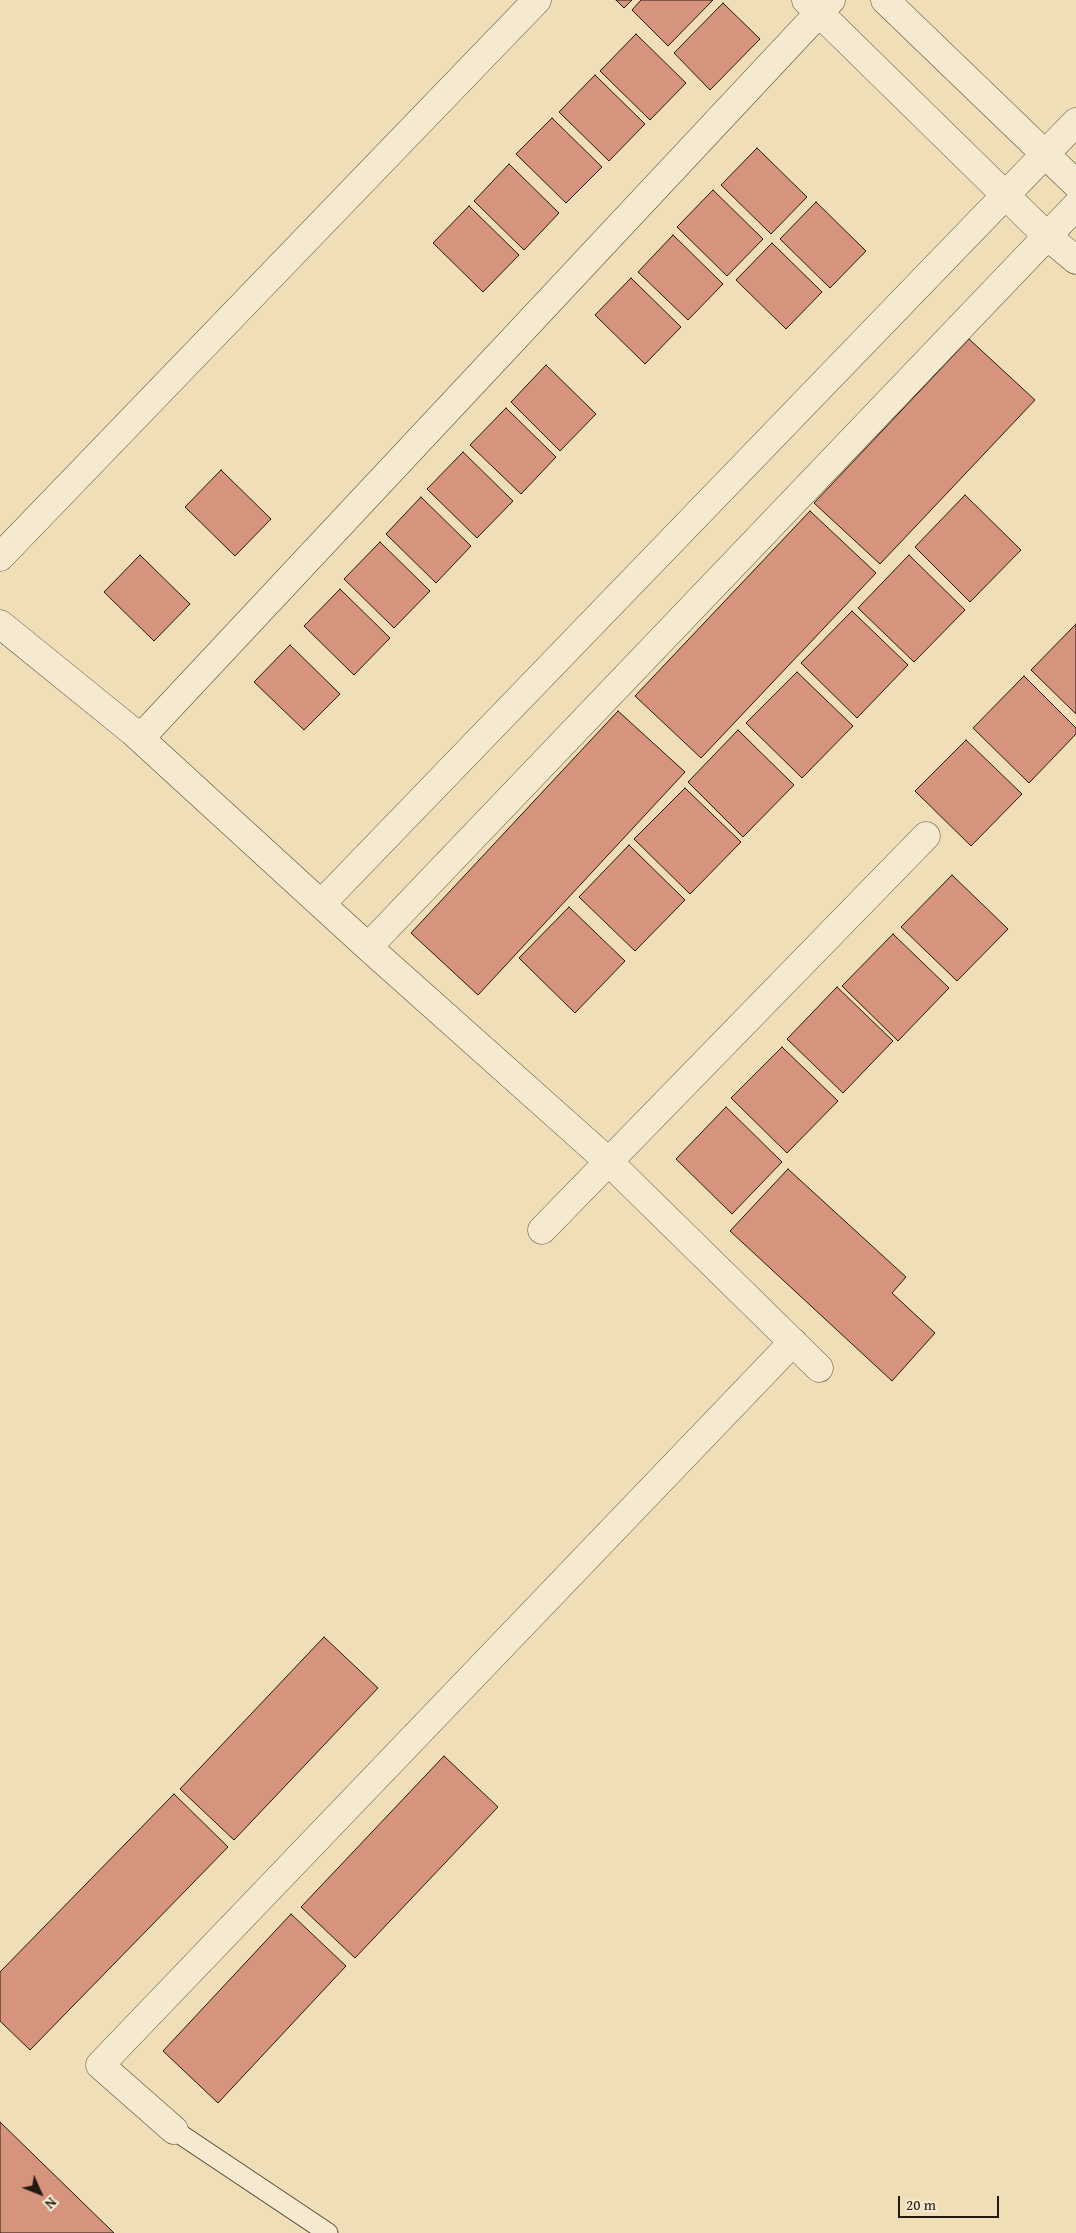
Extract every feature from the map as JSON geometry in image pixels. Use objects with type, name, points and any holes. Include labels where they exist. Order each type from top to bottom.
[{"type":"street","points":[[0,557],[537,0]]},
{"type":"street","points":[[885,0],[1076,184]]},
{"type":"street","points":[[132,731],[146,732],[160,718],[819,4],[1047,236],[1076,260]]},
{"type":"street","points":[[321,904],[1076,122]]},
{"type":"street","points":[[368,947],[1076,206]]},
{"type":"street","points":[[0,624],[132,731],[368,947],[609,1162],[819,1368]]},
{"type":"street","points":[[542,1230],[926,836]]},
{"type":"street","points":[[174,2130],[100,2065],[793,1342]]},
{"type":"lane","points":[[174,2130],[328,2233]]},
{"type":"building","points":[[616,0],[632,0],[624,8]]},
{"type":"building","points":[[641,0],[713,0],[668,46],[632,10]]},
{"type":"building","points":[[723,3],[760,39],[710,90],[674,53]]},
{"type":"building","points":[[636,34],[686,83],[650,120],[600,71]]},
{"type":"building","points":[[595,75],[645,124],[609,161],[559,112]]},
{"type":"building","points":[[552,118],[602,167],[566,203],[516,154]]},
{"type":"building","points":[[757,148],[807,197],[771,234],[721,185]]},
{"type":"building","points":[[509,164],[559,213],[524,250],[474,201]]},
{"type":"building","points":[[713,190],[763,239],[727,276],[677,227]]},
{"type":"building","points":[[816,202],[866,251],[830,288],[780,239]]},
{"type":"building","points":[[469,206],[519,255],[483,292],[433,243]]},
{"type":"building","points":[[673,235],[723,284],[688,320],[638,272]]},
{"type":"building","points":[[772,243],[822,292],[786,329],[736,280]]},
{"type":"building","points":[[631,278],[681,327],[645,364],[595,315]]},
{"type":"building","points":[[969,339],[1035,400],[880,564],[814,503]]},
{"type":"building","points":[[546,365],[596,414],[560,451],[511,402]]},
{"type":"building","points":[[506,408],[556,457],[521,494],[470,445]]},
{"type":"building","points":[[463,452],[513,501],[477,538],[427,489]]},
{"type":"building","points":[[221,470],[271,519],[235,556],[185,507]]},
{"type":"building","points":[[965,495],[1021,550],[970,602],[915,547]]},
{"type":"building","points":[[421,497],[471,546],[436,583],[386,534]]},
{"type":"building","points":[[810,511],[876,573],[701,758],[635,696]]},
{"type":"building","points":[[380,542],[430,591],[394,628],[344,579]]},
{"type":"building","points":[[140,555],[190,604],[154,641],[104,592]]},
{"type":"building","points":[[909,555],[965,610],[914,662],[858,608]]},
{"type":"building","points":[[340,589],[390,638],[354,675],[304,626]]},
{"type":"building","points":[[852,611],[908,665],[857,718],[801,663]]},
{"type":"building","points":[[1076,624],[1076,714],[1031,670]]},
{"type":"building","points":[[290,645],[340,694],[304,730],[254,682]]},
{"type":"building","points":[[797,672],[853,726],[802,778],[746,723]]},
{"type":"building","points":[[1024,676],[1076,728],[1076,734],[1029,783],[973,728]]},
{"type":"building","points":[[618,711],[685,772],[478,995],[411,933]]},
{"type":"building","points":[[738,730],[794,785],[743,837],[688,782]]},
{"type":"building","points":[[966,740],[1022,794],[971,846],[915,791]]},
{"type":"building","points":[[685,788],[741,842],[690,894],[634,839]]},
{"type":"building","points":[[629,845],[685,900],[635,951],[579,897]]},
{"type":"building","points":[[952,875],[1008,929],[957,981],[901,927]]},
{"type":"building","points":[[569,907],[625,961],[575,1013],[519,958]]},
{"type":"building","points":[[893,934],[949,988],[898,1041],[842,986]]},
{"type":"building","points":[[837,987],[893,1041],[843,1093],[787,1039]]},
{"type":"building","points":[[782,1047],[838,1101],[787,1153],[731,1098]]},
{"type":"building","points":[[726,1107],[782,1162],[732,1214],[676,1159]]},
{"type":"building","points":[[788,1169],[906,1277],[892,1293],[935,1333],[892,1381],[730,1231]]},
{"type":"building","points":[[324,1637],[378,1688],[234,1840],[180,1789]]},
{"type":"building","points":[[444,1756],[498,1807],[355,1958],[301,1907]]},
{"type":"building","points":[[174,1794],[228,1847],[30,2050],[0,2021],[0,1972]]},
{"type":"building","points":[[291,1914],[346,1966],[218,2103],[163,2051]]},
{"type":"building","points":[[0,2122],[114,2233],[0,2233]]}]
